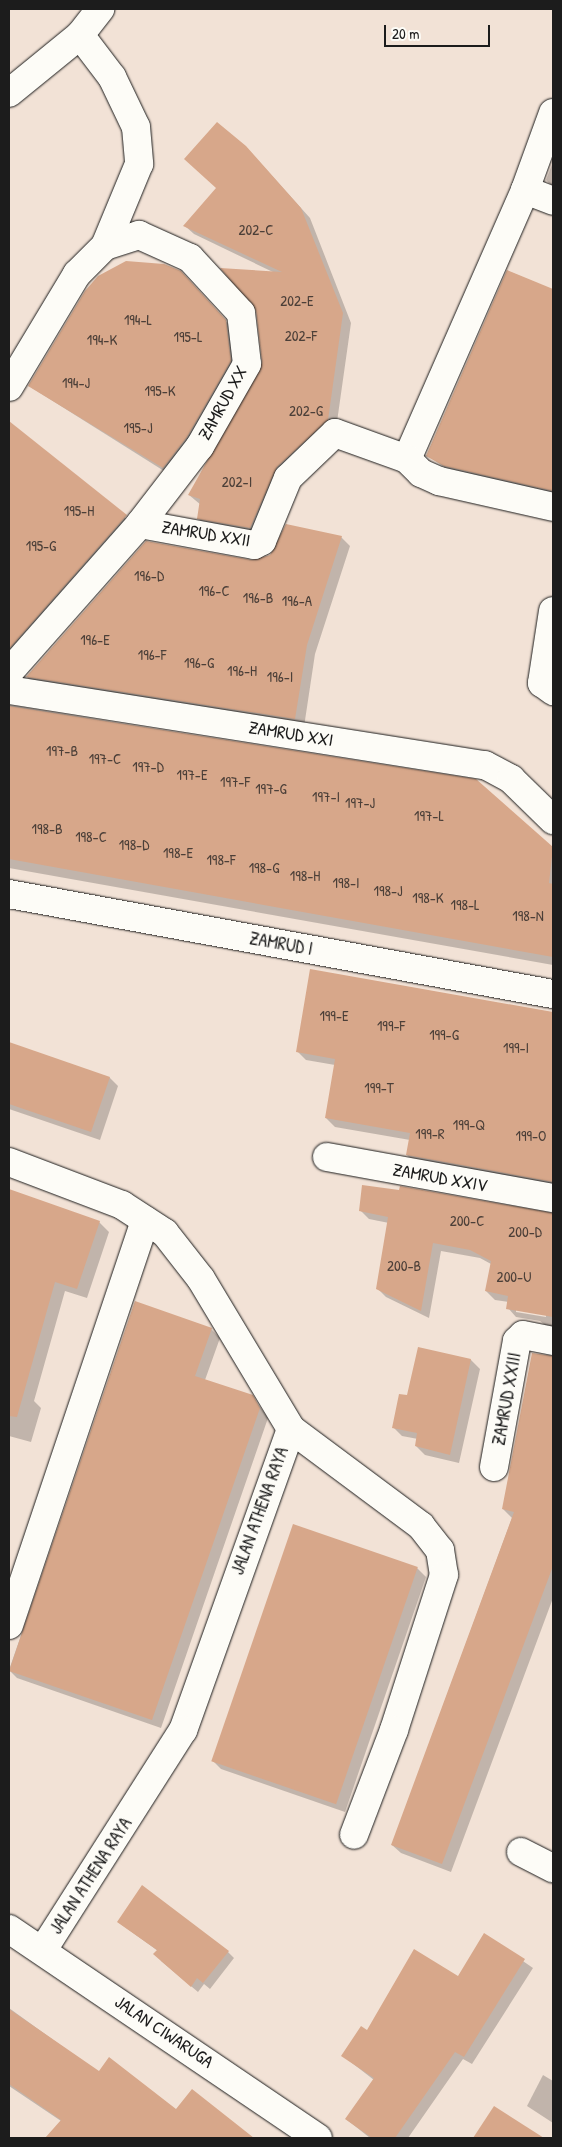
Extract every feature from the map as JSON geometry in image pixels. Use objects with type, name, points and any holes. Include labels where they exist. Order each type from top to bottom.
[{"type":"street","points":[[9,93],[80,35],[100,9]]},
{"type":"street","points":[[80,35],[112,77],[136,127],[139,164],[105,246]]},
{"type":"street","points":[[553,113],[525,190],[408,459],[421,473],[439,481],[553,507]]},
{"type":"street","points":[[525,190],[553,201]]},
{"type":"street","name":"ZAMRUD XX","points":[[9,387],[77,274],[105,246],[139,235],[190,258],[241,313],[247,364],[200,446],[140,524],[9,672]]},
{"type":"street","name":"ZAMRUD XXII","points":[[140,524],[254,545],[262,542],[288,478],[331,433],[408,459]]},
{"type":"street","points":[[553,611],[542,683],[553,691]]},
{"type":"street","name":"ZAMRUD XXI","points":[[9,690],[485,765],[511,779],[553,820]]},
{"type":"street","name":"ZAMRUD I","points":[[9,894],[553,994]]},
{"type":"street","name":"ZAMRUD XXIV","points":[[328,1157],[553,1198]]},
{"type":"street","name":"JALAN ATHENA RAYA","points":[[9,1162],[122,1205],[165,1233],[188,1260],[283,1410],[291,1429],[183,1730],[43,1950]]},
{"type":"street","points":[[9,1625],[145,1220]]},
{"type":"street","name":"ZAMRUD XXIII","points":[[494,1467],[518,1341],[523,1335],[553,1341]]},
{"type":"street","points":[[291,1429],[421,1526],[440,1550],[444,1575],[394,1730],[354,1835]]},
{"type":"street","points":[[521,1852],[553,1868]]},
{"type":"street","name":"JALAN CIWARUGA","points":[[9,1929],[43,1950],[310,2135]]},
{"type":"building","points":[[217,122],[246,146],[301,208],[343,313],[328,420],[277,467],[250,528],[197,519],[200,499],[188,495],[262,363],[256,311],[220,268],[282,272],[183,226],[216,188],[184,159]]},
{"type":"building","points":[[126,261],[164,264],[181,271],[226,320],[231,361],[187,437],[163,468],[28,386],[85,291],[98,276]]},
{"type":"building","points":[[507,270],[553,289],[553,491],[444,466],[426,456]]},
{"type":"building","points":[[9,421],[127,515],[9,649]]},
{"type":"building","points":[[286,524],[342,536],[307,645],[295,719],[26,677],[146,541],[252,560],[270,555]]},
{"type":"building","points":[[9,706],[476,779],[553,847],[549,883],[553,884],[553,957],[9,859]]},
{"type":"building","points":[[310,969],[553,1012],[553,1182],[406,1155],[410,1133],[325,1118],[335,1059],[296,1052]]},
{"type":"building","points":[[9,1042],[110,1077],[91,1132],[9,1104]]},
{"type":"building","points":[[362,1185],[399,1190],[400,1186],[553,1213],[553,1317],[506,1309],[508,1296],[485,1291],[491,1261],[470,1250],[433,1243],[421,1311],[376,1289],[388,1217],[359,1211]]},
{"type":"building","points":[[9,1189],[100,1221],[77,1289],[55,1282],[17,1417],[9,1416]]},
{"type":"building","points":[[135,1301],[212,1328],[195,1376],[253,1395],[260,1408],[152,1720],[9,1671]]},
{"type":"building","points":[[418,1347],[471,1359],[450,1455],[415,1446],[417,1433],[392,1428],[399,1394],[407,1395]]},
{"type":"building","points":[[532,1353],[553,1356],[553,1566],[442,1864],[391,1845],[514,1512],[502,1509]]},
{"type":"building","points":[[293,1524],[418,1567],[336,1804],[211,1761]]},
{"type":"building","points":[[142,1885],[229,1951],[203,1983],[197,1978],[191,1987],[153,1954],[157,1950],[117,1922]]},
{"type":"building","points":[[484,1933],[525,1959],[464,2057],[455,2052],[395,2138],[372,2138],[345,2119],[374,2078],[341,2056],[361,2026],[367,2030],[414,1949],[458,1976]]},
{"type":"building","points":[[9,2009],[99,2071],[109,2057],[176,2109],[192,2089],[254,2138],[45,2138],[61,2120],[9,2084]]},
{"type":"building","points":[[494,2106],[544,2138],[473,2138]]}]
